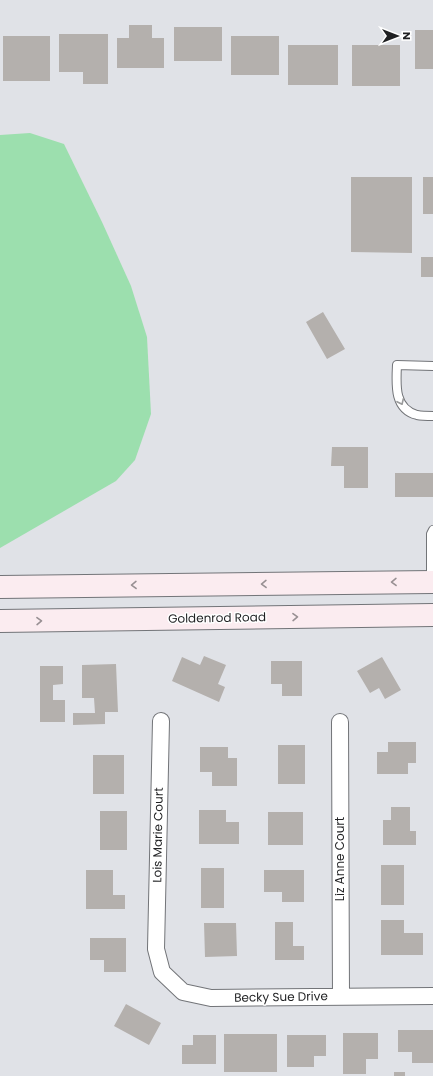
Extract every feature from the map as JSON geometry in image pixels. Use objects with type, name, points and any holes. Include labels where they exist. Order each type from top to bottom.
[{"type":"main road","points":[[0,587],[432,582]]},
{"type":"main road","name":"Goldenrod Road","points":[[0,622],[433,615]]},
{"type":"street","name":"Lois Marie Court","points":[[156,949],[160,721]]},
{"type":"street","name":"Liz Anne Court","points":[[340,722],[341,997]]},
{"type":"street","name":"Becky Sue Drive","points":[[156,949],[162,972],[183,992],[211,998],[433,996]]},
{"type":"lane","points":[[433,366],[397,365],[396,384],[399,401],[405,409],[417,415],[433,416]]},
{"type":"lane","points":[[432,582],[433,530]]},
{"type":"green space","points":[[30,133],[64,144],[131,286],[147,337],[151,414],[135,460],[116,481],[0,548],[0,135]]},
{"type":"building","points":[[129,25],[152,25],[152,38],[164,38],[164,68],[117,68],[117,38],[129,38]]},
{"type":"building","points":[[174,27],[222,27],[222,61],[174,61]]},
{"type":"building","points":[[415,30],[433,30],[433,69],[415,69]]},
{"type":"building","points":[[59,34],[108,34],[108,84],[83,84],[83,72],[59,72]]},
{"type":"building","points":[[3,36],[50,36],[50,81],[3,81]]},
{"type":"building","points":[[231,36],[279,36],[279,75],[231,75]]},
{"type":"building","points":[[288,45],[338,45],[338,85],[288,85]]},
{"type":"building","points":[[352,45],[400,45],[400,86],[352,86]]},
{"type":"building","points":[[351,177],[412,177],[412,253],[351,252]]},
{"type":"building","points":[[423,177],[433,177],[433,214],[423,214]]},
{"type":"building","points":[[421,257],[433,257],[433,277],[421,277]]},
{"type":"building","points":[[323,312],[345,349],[327,359],[306,322]]},
{"type":"building","points":[[332,447],[368,447],[368,488],[344,488],[344,466],[331,466]]},
{"type":"building","points":[[395,473],[433,473],[433,497],[395,497]]},
{"type":"building","points":[[204,656],[226,665],[218,684],[225,687],[219,702],[172,681],[182,657],[200,665]]},
{"type":"building","points":[[382,657],[401,690],[385,699],[379,688],[370,693],[357,671]]},
{"type":"building","points":[[271,661],[302,661],[302,696],[282,696],[282,684],[271,684]]},
{"type":"building","points":[[116,664],[118,712],[105,712],[105,724],[73,725],[73,713],[95,713],[94,698],[82,698],[82,665]]},
{"type":"building","points":[[40,666],[63,666],[63,684],[53,685],[53,700],[65,700],[65,722],[40,722]]},
{"type":"building","points":[[388,742],[416,742],[416,763],[408,763],[408,774],[377,774],[377,752],[388,752]]},
{"type":"building","points":[[278,745],[305,745],[305,784],[278,784]]},
{"type":"building","points":[[200,747],[228,747],[228,758],[237,758],[237,786],[212,786],[212,772],[200,772]]},
{"type":"building","points":[[93,755],[124,755],[124,794],[93,794]]},
{"type":"building","points":[[391,807],[410,807],[410,831],[416,831],[416,845],[383,845],[383,820],[391,820]]},
{"type":"building","points":[[199,810],[226,810],[226,822],[239,822],[239,844],[199,844]]},
{"type":"building","points":[[100,811],[127,811],[127,850],[100,850]]},
{"type":"building","points":[[268,812],[303,812],[303,845],[268,845]]},
{"type":"building","points":[[381,865],[404,865],[404,905],[381,905]]},
{"type":"building","points":[[201,868],[224,868],[224,908],[201,908]]},
{"type":"building","points":[[86,870],[113,870],[113,895],[125,895],[125,909],[86,909]]},
{"type":"building","points":[[264,870],[304,870],[304,902],[282,902],[282,892],[264,892]]},
{"type":"building","points":[[381,920],[404,920],[404,933],[423,933],[423,955],[381,955]]},
{"type":"building","points":[[275,922],[293,922],[293,946],[304,946],[304,960],[275,960]]},
{"type":"building","points":[[204,923],[236,923],[237,956],[205,957]]},
{"type":"building","points":[[90,938],[126,938],[126,972],[104,972],[104,960],[90,960]]},
{"type":"building","points":[[126,1004],[161,1023],[149,1045],[114,1026]]},
{"type":"building","points":[[398,1030],[433,1030],[433,1063],[412,1063],[412,1052],[398,1052]]},
{"type":"building","points":[[343,1033],[378,1033],[378,1059],[366,1059],[366,1074],[343,1074]]},
{"type":"building","points":[[224,1034],[277,1034],[277,1072],[224,1072]]},
{"type":"building","points":[[193,1035],[216,1035],[216,1064],[182,1064],[182,1045],[193,1045]]},
{"type":"building","points":[[287,1035],[326,1035],[326,1056],[314,1056],[314,1067],[287,1067]]},
{"type":"building","points":[[394,1072],[405,1072],[405,1076],[394,1076]]}]
